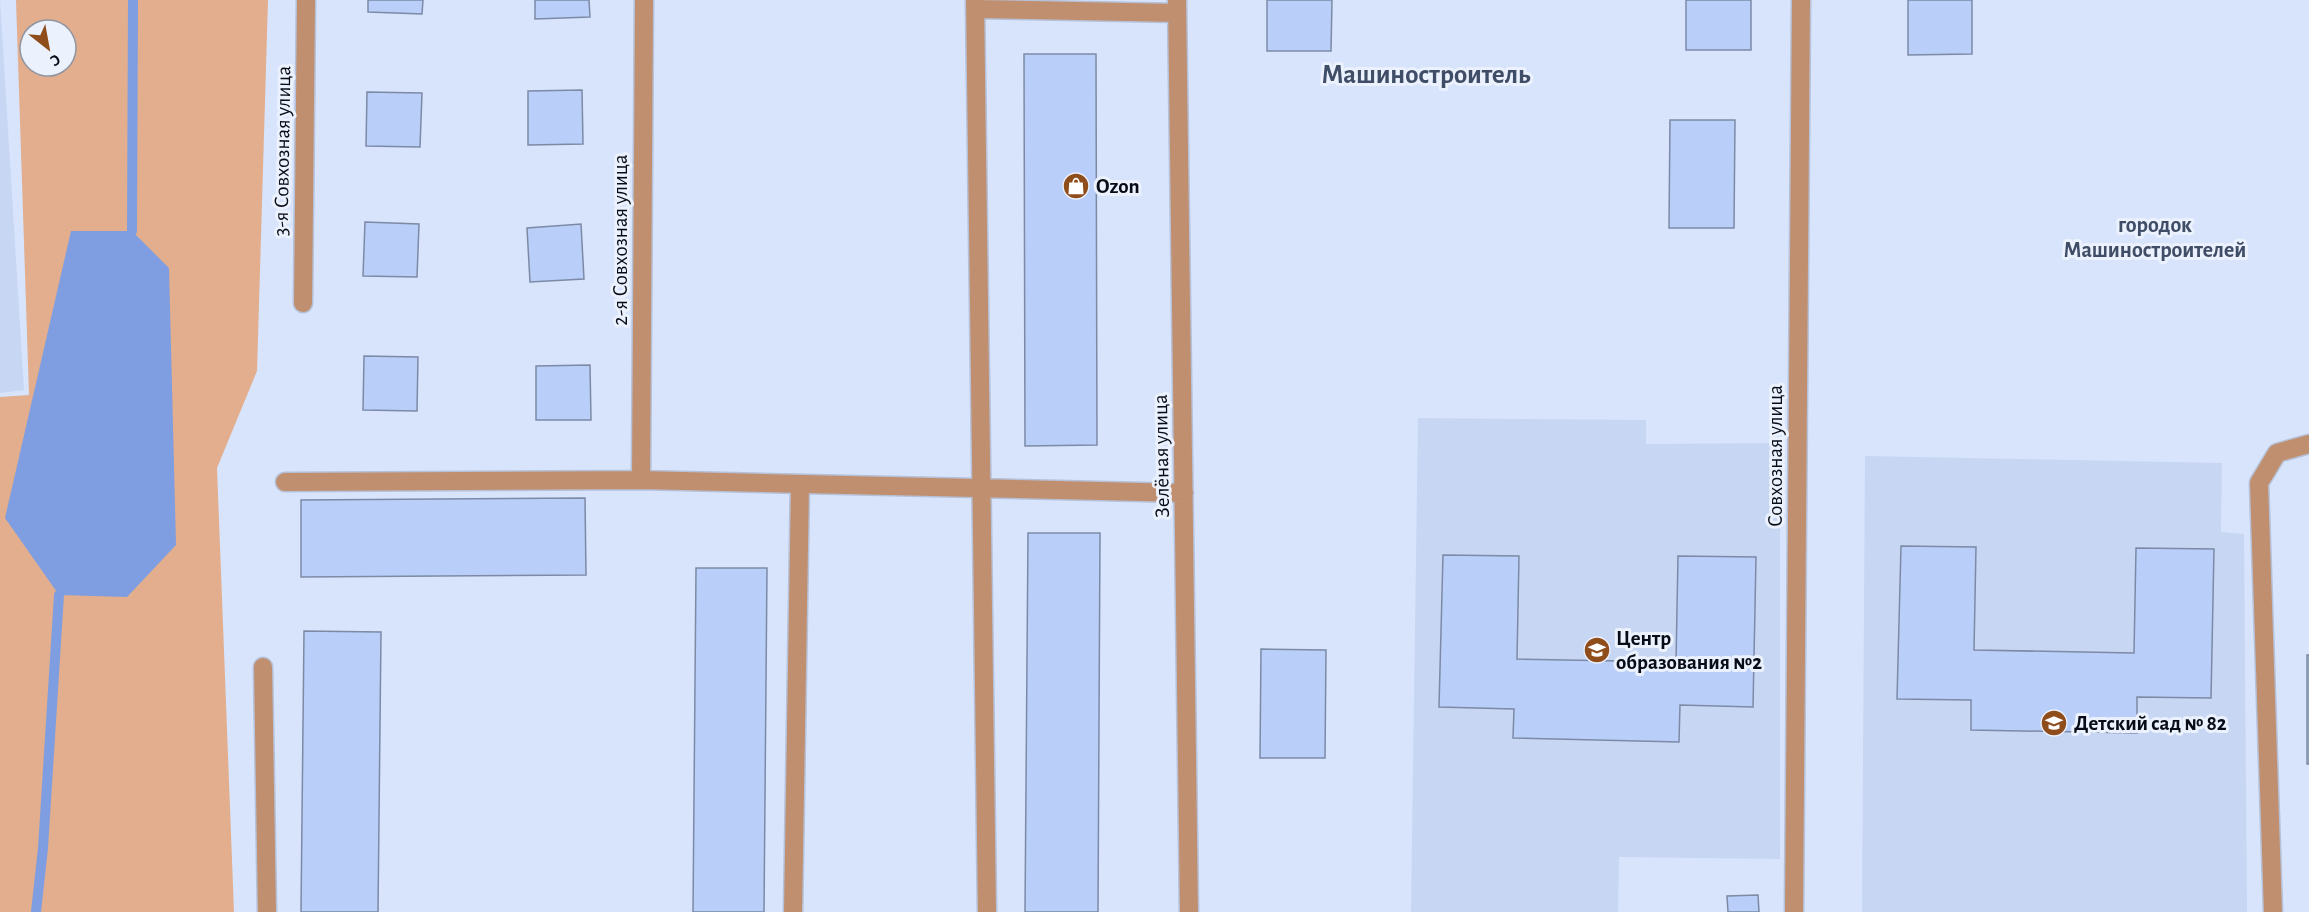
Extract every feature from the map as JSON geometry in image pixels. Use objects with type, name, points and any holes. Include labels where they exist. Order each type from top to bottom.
[{"type":"street","name":"3-я Совхозная улица","points":[[303,303],[306,0]]},
{"type":"street","name":"2-я Совхозная улица","points":[[641,480],[644,0]]},
{"type":"street","name":"Совхозная улица","points":[[1794,912],[1801,0]]},
{"type":"street","points":[[987,912],[980,488],[976,5],[1177,6]]},
{"type":"street","name":"Зелёная улица","points":[[1177,6],[1190,912]]},
{"type":"street","points":[[2273,912],[2259,483],[2277,453],[2309,444]]},
{"type":"street","points":[[285,482],[641,480],[1184,493]]},
{"type":"street","points":[[793,912],[800,484]]},
{"type":"street","points":[[263,667],[267,912]]},
{"type":"shaded area","points":[[0,0],[24,390],[0,393]]},
{"type":"shaded area","points":[[16,0],[268,0],[257,371],[217,468],[234,912],[0,912],[0,397],[29,395],[19,78],[78,78],[78,18],[18,18],[18,61]]},
{"type":"shaded area","name":"Центр образования №2","points":[[1418,418],[1646,420],[1646,444],[1780,443],[1780,859],[1619,857],[1618,912],[1411,912]]},
{"type":"shaded area","name":"Детский сад № 82","points":[[1865,456],[2222,463],[2221,532],[2244,534],[2247,912],[1862,912]]},
{"type":"water","points":[[71,231],[132,231],[169,268],[176,545],[127,597],[59,595],[5,518]]},
{"type":"building","points":[[368,0],[423,0],[422,14],[368,12]]},
{"type":"building","points":[[535,0],[589,0],[590,17],[535,19]]},
{"type":"building","points":[[1267,0],[1332,0],[1331,51],[1267,51]]},
{"type":"building","points":[[1686,0],[1751,0],[1751,50],[1686,50]]},
{"type":"building","points":[[1908,0],[1972,0],[1972,54],[1908,55]]},
{"type":"building","points":[[1024,54],[1096,54],[1097,445],[1025,446]]},
{"type":"building","points":[[582,90],[583,144],[528,145],[528,91]]},
{"type":"building","points":[[367,92],[422,93],[420,147],[366,146]]},
{"type":"building","points":[[1670,120],[1735,120],[1734,228],[1669,228]]},
{"type":"building","points":[[365,222],[419,224],[417,277],[363,276]]},
{"type":"building","points":[[581,224],[584,279],[530,282],[527,228]]},
{"type":"building","points":[[364,356],[418,357],[417,411],[363,410]]},
{"type":"building","points":[[590,365],[591,420],[536,420],[536,366]]},
{"type":"building","points":[[585,498],[586,575],[301,577],[301,500]]},
{"type":"building","points":[[1028,533],[1100,533],[1098,912],[1025,912]]},
{"type":"building","points":[[1901,546],[1976,547],[1974,650],[2134,653],[2136,548],[2214,549],[2211,698],[2137,697],[2137,733],[1971,730],[1971,700],[1897,699]]},
{"type":"building","points":[[1443,555],[1519,556],[1517,659],[1676,662],[1678,556],[1756,557],[1753,707],[1680,705],[1679,742],[1513,738],[1514,709],[1439,707]]},
{"type":"building","points":[[696,568],[767,568],[764,912],[693,912]]},
{"type":"building","points":[[304,631],[381,632],[378,912],[301,912]]},
{"type":"building","points":[[1261,649],[1326,650],[1325,758],[1260,758]]},
{"type":"building","points":[[2307,655],[2309,655],[2309,764],[2307,764]]},
{"type":"building","points":[[1758,895],[1759,912],[1728,912],[1727,896]]},
{"type":"waterway","points":[[132,231],[133,0]]},
{"type":"waterway","points":[[36,912],[43,848],[59,595]]},
{"type":"place","name":"Ozon","points":[[1076,186]]},
{"type":"place","name":"Центр образования №2","points":[[1597,650]]},
{"type":"place","name":"Детский сад № 82","points":[[2054,723]]},
{"type":"district","name":"Машиностроитель","points":[[1426,74]]},
{"type":"district","name":"городок Машиностроителей","points":[[2155,236]]}]
